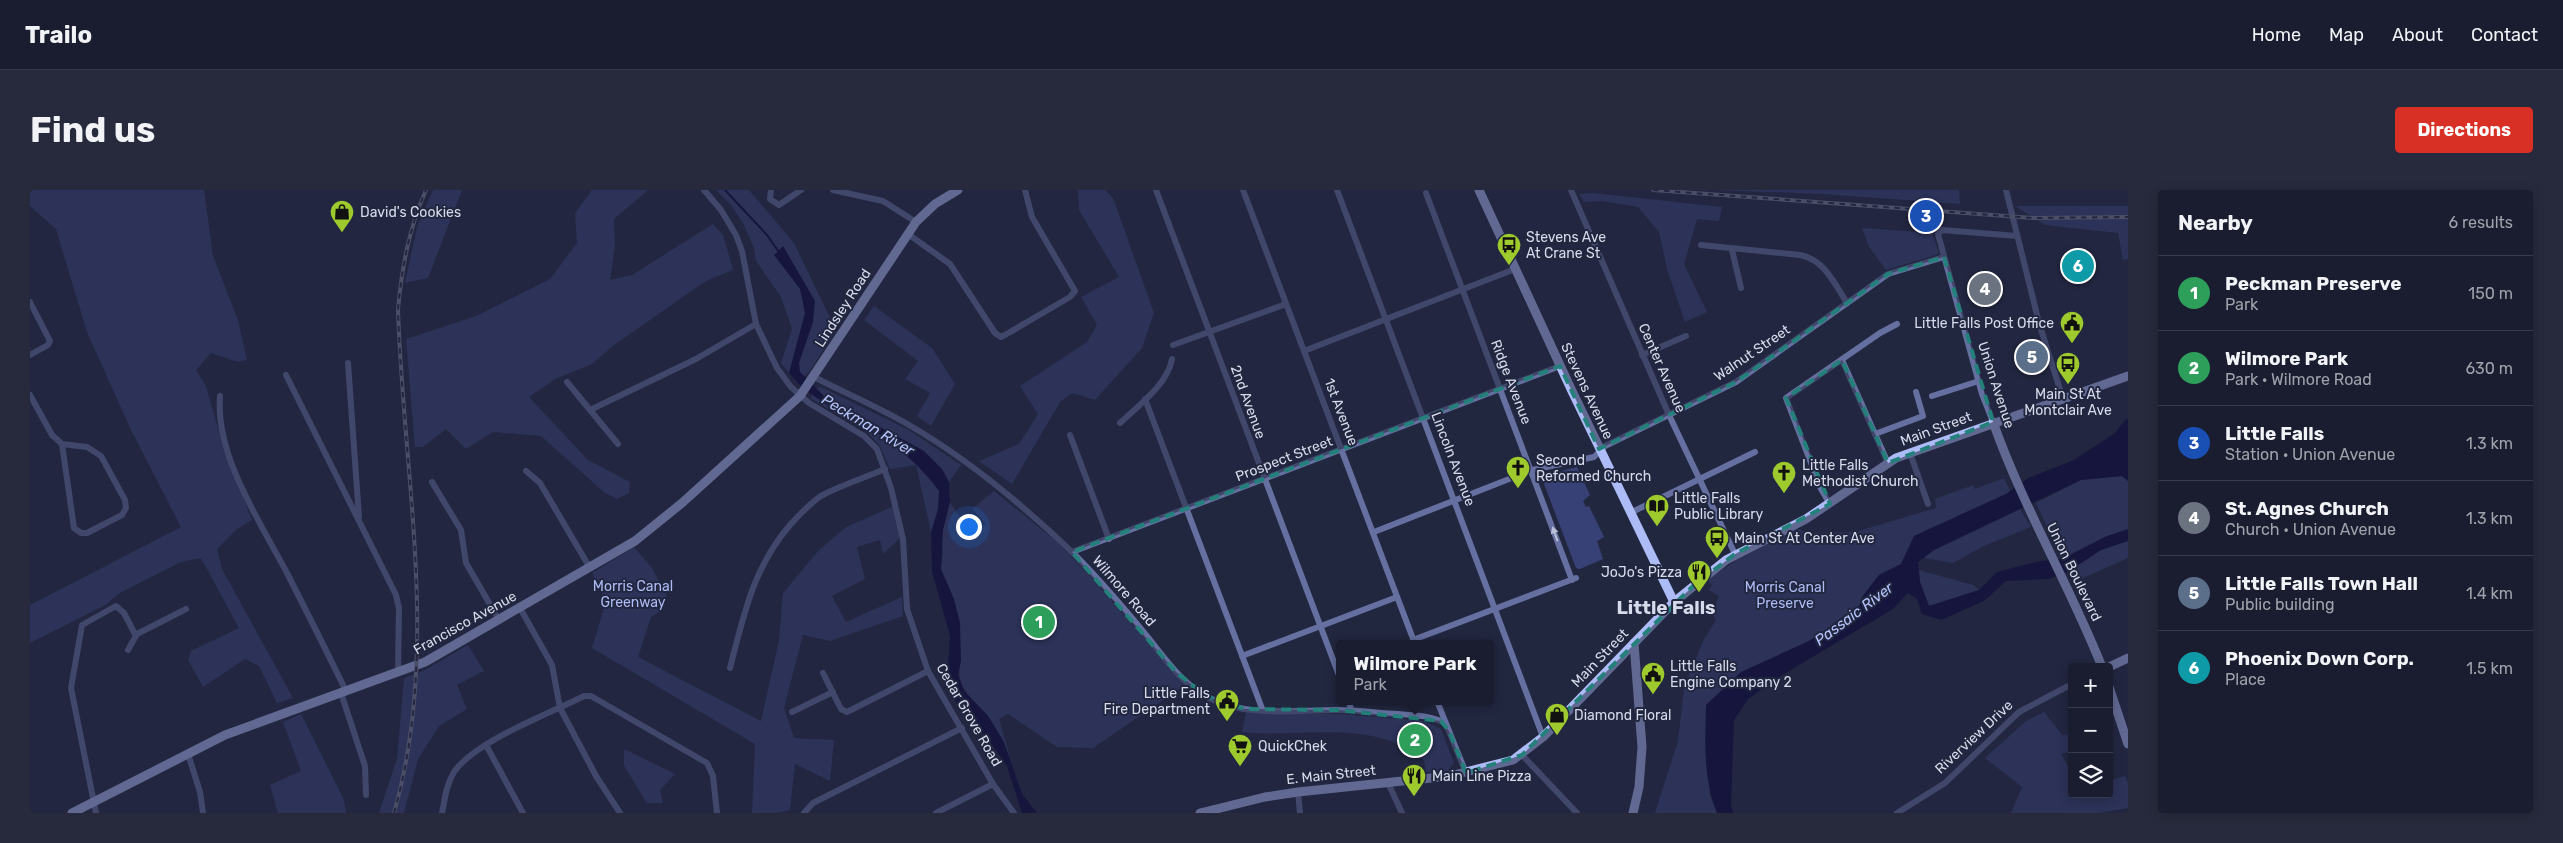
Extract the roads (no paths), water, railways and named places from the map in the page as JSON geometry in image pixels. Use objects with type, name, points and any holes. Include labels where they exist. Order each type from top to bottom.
[{"type":"main road","name":"Lindsley Road","points":[[801,394],[916,222],[935,204],[958,190]]},
{"type":"main road","name":"Stevens Avenue","points":[[1479,190],[1600,451],[1674,602]]},
{"type":"main road","name":"Main Street","points":[[1466,773],[1504,764],[1522,755],[1543,738],[1674,602],[1736,554],[1783,532],[1830,504],[1888,463],[1910,453],[1992,422],[2128,376]]},
{"type":"main road","name":"Francisco Avenue","points":[[72,813],[234,731],[425,662],[500,620],[590,568],[651,529],[801,394]]},
{"type":"main road","name":"Union Avenue","points":[[1992,422],[2021,491]]},
{"type":"main road","name":"Union Boulevard","points":[[2021,491],[2037,528],[2070,593],[2100,663]]},
{"type":"main road","points":[[1633,813],[1639,787],[1642,747],[1635,678],[1634,643]]},
{"type":"main road","points":[[1623,654],[1635,678]]},
{"type":"main road","points":[[2113,665],[2128,658]]},
{"type":"main road","points":[[2113,699],[2128,744]]},
{"type":"main road","name":"E. Main Street","points":[[1200,813],[1265,797],[1298,792],[1466,773]]},
{"type":"street","name":"Cedar Grove Road","points":[[704,190],[729,221],[742,251],[756,324],[777,368],[801,394],[872,442],[881,457],[903,538],[907,610],[928,671],[993,784],[1014,813]]},
{"type":"street","points":[[771,190],[770,199],[778,205],[801,190]]},
{"type":"street","points":[[833,190],[883,201],[916,222]]},
{"type":"street","points":[[908,234],[950,264],[998,336],[1005,335],[1070,297],[1074,291],[1074,287],[1030,212],[1025,190]]},
{"type":"street","name":"2nd Avenue","points":[[1156,190],[1336,668]]},
{"type":"street","name":"1st Avenue","points":[[1243,190],[1343,450],[1413,640]]},
{"type":"street","name":"Lincoln Avenue","points":[[1337,190],[1425,419],[1543,738]]},
{"type":"street","name":"Center Avenue","points":[[1571,190],[1669,415],[1736,554]]},
{"type":"street","points":[[2006,190],[2039,323],[2063,399]]},
{"type":"street","name":"Ridge Avenue","points":[[1426,193],[1574,579],[1496,608]]},
{"type":"street","name":"Union Avenue","points":[[1992,422],[1938,236],[1942,230],[2017,236]]},
{"type":"street","points":[[1701,246],[1792,254],[1811,258],[1823,266],[1847,303]]},
{"type":"street","points":[[1732,250],[1741,288]]},
{"type":"street","name":"Walnut Street","points":[[1374,532],[1532,470],[1594,457],[1605,446],[1736,382],[1888,274],[1944,258]]},
{"type":"street","points":[[1304,351],[1516,270]]},
{"type":"street","points":[[30,302],[49,337],[48,346],[30,355]]},
{"type":"street","points":[[1173,345],[1286,304]]},
{"type":"street","points":[[590,410],[696,359],[756,324]]},
{"type":"street","points":[[1830,504],[1821,490],[1786,398],[1897,324]]},
{"type":"street","points":[[1642,355],[1686,336]]},
{"type":"street","points":[[1120,423],[1145,399],[1169,370],[1172,359]]},
{"type":"street","points":[[1842,360],[1888,463]]},
{"type":"street","points":[[348,363],[359,521]]},
{"type":"street","name":"Prospect Street","points":[[1072,552],[1560,366]]},
{"type":"street","points":[[286,375],[396,595],[399,608],[398,673]]},
{"type":"street","name":"Wilmore Road","points":[[813,378],[911,426],[957,457],[1006,495],[1072,552],[1097,577],[1192,688],[1222,703],[1263,711],[1350,710],[1431,718],[1446,724]]},
{"type":"street","points":[[1932,396],[1979,381]]},
{"type":"street","points":[[567,382],[618,444]]},
{"type":"street","points":[[1875,434],[1923,416],[1916,392]]},
{"type":"street","points":[[30,395],[52,435],[62,444],[87,447],[101,456],[125,500],[126,508],[122,515],[87,533],[81,533],[74,528],[62,444]]},
{"type":"street","points":[[220,396],[219,409],[223,435],[241,486],[343,692],[366,766],[366,795]]},
{"type":"street","points":[[1145,399],[1263,711]]},
{"type":"street","points":[[1070,435],[1109,539]]},
{"type":"street","points":[[1630,514],[1756,452]]},
{"type":"street","points":[[1910,453],[1928,504]]},
{"type":"street","points":[[730,668],[752,585],[767,556],[785,531],[805,508],[821,496],[885,469]]},
{"type":"street","points":[[526,471],[540,483],[590,568]]},
{"type":"street","points":[[432,482],[461,530],[466,563],[500,620]]},
{"type":"street","points":[[1242,656],[1397,597]]},
{"type":"street","points":[[96,813],[71,688],[76,669],[80,628],[85,622],[116,606],[124,613],[136,636]]},
{"type":"street","points":[[520,608],[552,665],[560,708],[596,776],[620,813]]},
{"type":"street","points":[[1419,640],[1496,608]]},
{"type":"street","points":[[128,650],[136,636],[186,609]]},
{"type":"street","points":[[823,673],[840,706],[846,712],[928,671]]},
{"type":"street","name":"Riverview Drive","points":[[1897,813],[1945,783],[2019,712],[2068,686]]},
{"type":"street","points":[[792,712],[833,692]]},
{"type":"street","points":[[442,813],[448,785],[455,772],[468,756],[486,745],[584,696],[591,696],[705,761],[713,772],[717,813]]},
{"type":"street","points":[[1349,705],[1350,710]]},
{"type":"street","points":[[1439,705],[1466,773]]},
{"type":"street","points":[[804,813],[813,803],[962,728]]},
{"type":"street","points":[[486,745],[523,813]]},
{"type":"street","points":[[188,754],[200,792],[203,813]]},
{"type":"street","points":[[1522,755],[1577,813]]},
{"type":"street","points":[[1388,783],[1388,788],[1402,813]]},
{"type":"street","points":[[936,813],[993,784]]},
{"type":"street","points":[[1298,792],[1300,813]]},
{"type":"water","points":[[783,246],[815,301],[813,322],[799,363],[800,372],[825,397],[924,451],[942,469],[949,482],[950,502],[943,530],[941,569],[954,599],[960,623],[961,661],[958,675],[964,691],[988,716],[1004,742],[1022,794],[1037,813],[1022,813],[1007,766],[985,735],[969,720],[956,702],[947,681],[950,636],[932,571],[931,532],[938,509],[939,491],[925,473],[899,449],[871,429],[817,398],[789,373],[805,313],[800,289],[774,255]]},
{"type":"water","name":"Passaic River","points":[[2128,419],[2128,481],[2122,476],[2081,480],[1934,550],[1918,562],[1920,582],[1929,606],[1979,590],[1997,572],[2040,561],[2062,559],[2105,537],[2128,529],[2128,541],[2101,550],[2069,571],[2049,579],[2006,581],[1984,601],[1941,620],[1922,614],[1917,599],[1908,593],[1893,609],[1777,678],[1748,699],[1734,720],[1731,807],[1734,813],[1717,813],[1712,800],[1707,773],[1705,746],[1706,705],[1741,672],[1811,640],[1860,605],[1862,597],[1879,575],[1901,564],[1914,536],[2006,494],[2028,478],[2074,460],[2115,433]]},
{"type":"waterway","name":"Peckman River","points":[[725,190],[767,235],[779,252]]},
{"type":"railway","points":[[394,813],[408,751],[415,689],[417,625],[416,562],[398,309],[407,248],[426,190]]},
{"type":"railway","points":[[1653,190],[2033,218],[2128,217]]},
{"type":"place","name":"Little Falls","points":[[1926,216]]},
{"type":"place","name":"David's Cookies","points":[[342,233]]},
{"type":"place","name":"Stevens Ave At Crane St","points":[[1509,266]]},
{"type":"place","name":"Phoenix Down Corp.","points":[[2078,266]]},
{"type":"place","name":"St. Agnes Church","points":[[1985,289]]},
{"type":"place","name":"Little Falls Post Office","points":[[2072,344]]},
{"type":"place","name":"Little Falls Town Hall","points":[[2032,357]]},
{"type":"place","name":"Main St At Montclair Ave","points":[[2068,385]]},
{"type":"place","name":"Second Reformed Church","points":[[1518,489]]},
{"type":"place","name":"Little Falls Methodist Church","points":[[1784,494]]},
{"type":"place","name":"Little Falls Public Library","points":[[1657,527]]},
{"type":"place","name":"Main St At Center Ave","points":[[1717,559]]},
{"type":"place","name":"JoJo's Pizza","points":[[1699,593]]},
{"type":"place","name":"Peckman Preserve","points":[[1039,622]]},
{"type":"place","name":"Little Falls Engine Company 2","points":[[1653,695]]},
{"type":"place","name":"Little Falls Fire Department","points":[[1227,722]]},
{"type":"place","name":"Diamond Floral","points":[[1557,736]]},
{"type":"place","name":"Wilmore Park","points":[[1415,740]]},
{"type":"place","name":"QuickChek","points":[[1240,767]]},
{"type":"place","name":"Main Line Pizza","points":[[1414,797]]},
{"type":"district","name":"Little Falls","points":[[1666,607]]},
{"type":"park label","name":"Morris Canal Greenway","points":[[633,594]]},
{"type":"park label","name":"Morris Canal Preserve","points":[[1785,596]]}]
